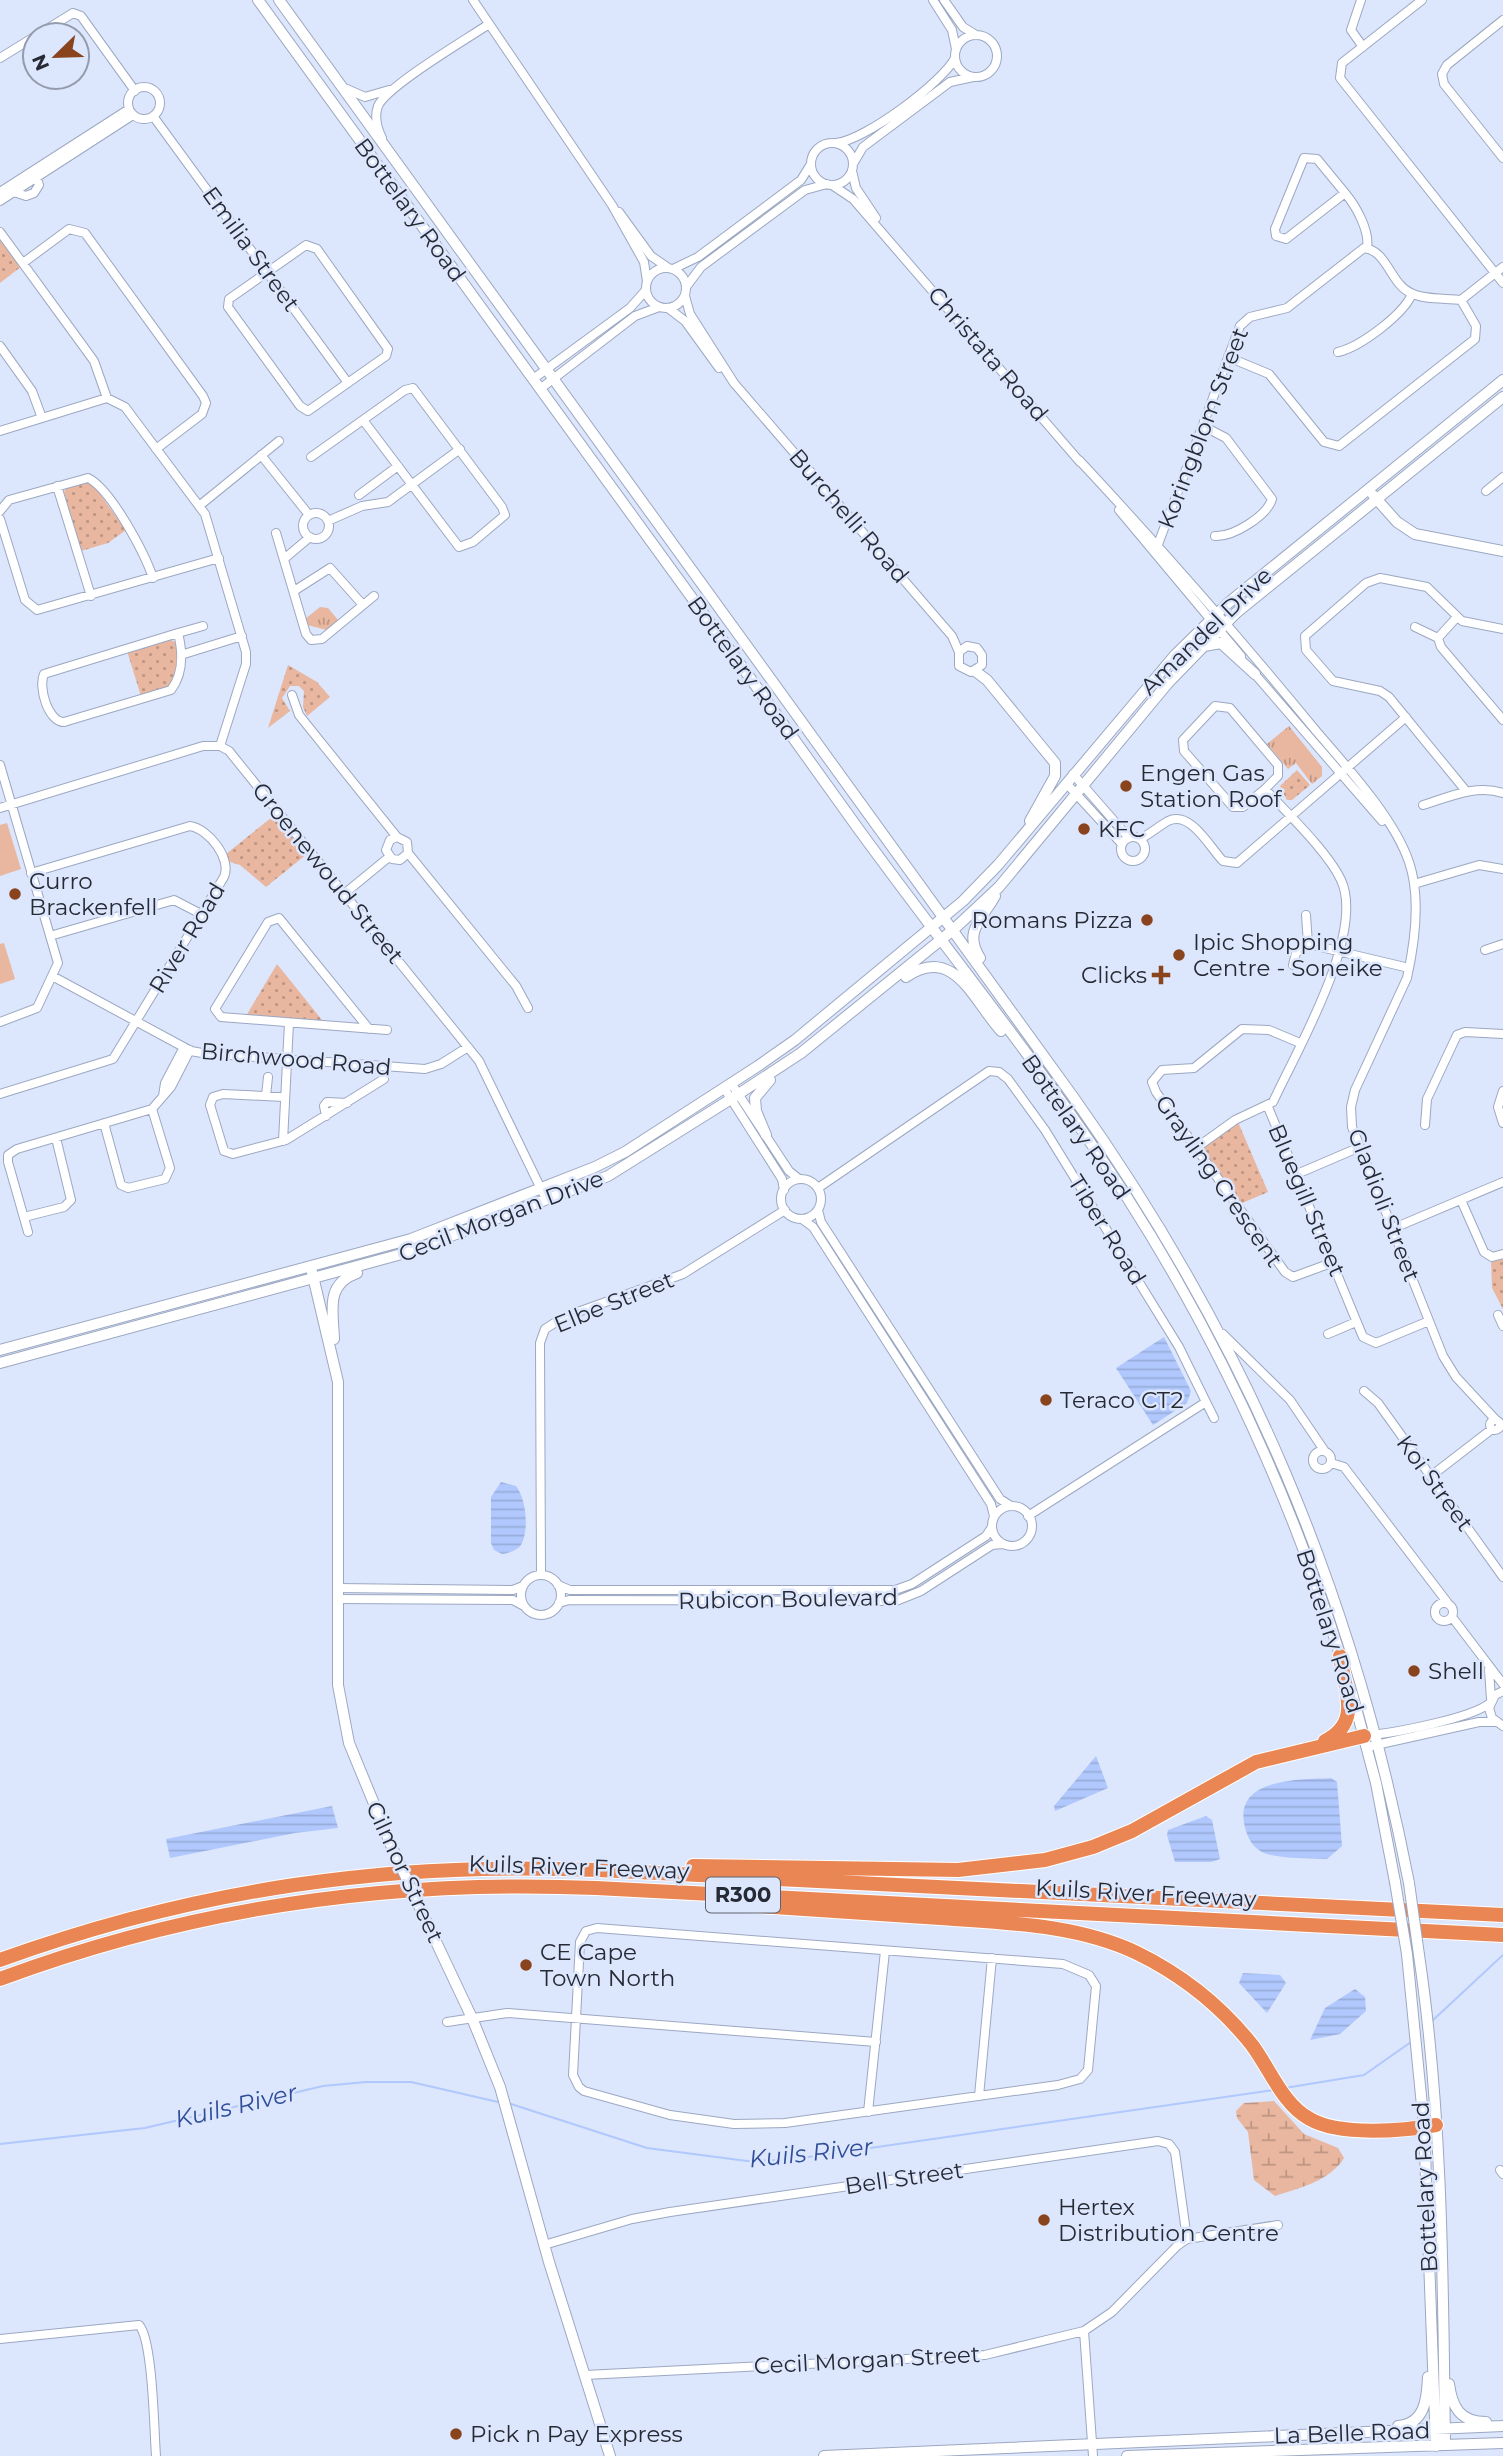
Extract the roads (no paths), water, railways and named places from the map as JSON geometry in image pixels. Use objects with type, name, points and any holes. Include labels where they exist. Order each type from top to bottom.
[{"type":"highway","points":[[1311,1748],[1338,1734],[1346,1722],[1349,1707],[1340,1656]]},
{"type":"highway","points":[[598,1870],[669,1866],[958,1870],[1025,1864],[1102,1843],[1132,1831],[1255,1762],[1311,1748],[1372,1741]]},
{"type":"highway","name":"Kuils River Freeway","points":[[0,1960],[93,1929],[177,1906],[290,1884],[426,1869],[530,1867],[1503,1915]]},
{"type":"highway","name":"Kuils River Freeway","points":[[0,1979],[113,1941],[214,1915],[297,1900],[441,1886],[596,1888],[1500,1935]]},
{"type":"highway","points":[[596,1888],[639,1897],[1008,1923],[1076,1933],[1130,1950],[1179,1977],[1223,2013],[1301,2113],[1318,2123],[1346,2129],[1430,2125]]},
{"type":"main road","name":"Bottelary Road","points":[[258,0],[1128,1199],[1224,1367],[1293,1520],[1372,1741],[1407,1954],[1420,2073],[1430,2125]]},
{"type":"main road","name":"Bottelary Road","points":[[279,0],[953,930],[1138,1190],[1220,1332],[1276,1447],[1346,1628],[1409,1883],[1432,2066],[1430,2125],[1441,2445]]},
{"type":"main road","name":"Amandel Drive","points":[[931,928],[998,865],[1175,655],[1214,617],[1260,575],[1503,380]]},
{"type":"main road","name":"Amandel Drive","points":[[941,941],[999,887],[1079,788],[1202,646],[1376,499],[1503,397]]},
{"type":"main road","points":[[1368,488],[1397,522],[1415,534],[1503,551]]},
{"type":"main road","points":[[1202,646],[1221,643],[1255,674]]},
{"type":"main road","points":[[975,671],[986,680],[1055,763],[1055,776],[1036,807],[1029,827]]},
{"type":"main road","points":[[999,887],[972,930],[972,939],[1009,1008]]},
{"type":"main road","name":"Cecil Morgan Drive","points":[[0,1350],[411,1239],[541,1189],[625,1152],[786,1047],[931,928]]},
{"type":"main road","name":"Cecil Morgan Drive","points":[[0,1363],[368,1265],[608,1176],[801,1053],[941,941]]},
{"type":"main road","points":[[828,1032],[915,971],[942,966],[957,975],[988,1017],[1036,1069]]},
{"type":"main road","points":[[766,1135],[756,1111],[758,1093],[801,1053]]},
{"type":"main road","points":[[335,1359],[332,1304],[335,1288],[368,1265]]},
{"type":"main road","name":"Cilmor Street","points":[[311,1267],[335,1359],[339,1401],[338,1685],[343,1719],[360,1773],[472,2018],[500,2087],[544,2245],[610,2456]]},
{"type":"main road","points":[[1438,2343],[1451,2399],[1459,2413],[1471,2420],[1503,2426]]},
{"type":"main road","points":[[1311,2434],[1338,2429],[1403,2425],[1415,2420],[1426,2404],[1438,2343]]},
{"type":"main road","name":"La Belle Road","points":[[824,2456],[1503,2426]]},
{"type":"main road","name":"La Belle Road","points":[[1126,2456],[1503,2443]]},
{"type":"street","points":[[473,0],[612,205],[643,262],[649,298],[663,307]]},
{"type":"street","points":[[933,0],[952,30],[962,72],[973,77]]},
{"type":"street","points":[[540,389],[635,316],[663,307],[676,306],[701,267],[804,190],[845,180],[863,147],[950,82],[988,74],[997,60],[994,45],[986,37],[976,35],[963,27],[944,0]]},
{"type":"street","points":[[1362,0],[1351,30],[1363,47]]},
{"type":"street","points":[[1422,0],[1340,66],[1339,75],[1342,83],[1503,283]]},
{"type":"street","points":[[0,58],[68,13],[78,14],[135,90]]},
{"type":"street","points":[[1503,20],[1447,65],[1442,74],[1444,84],[1503,158]]},
{"type":"street","points":[[335,80],[355,95],[375,96],[398,85],[489,24]]},
{"type":"street","points":[[533,379],[630,308],[656,271],[671,269],[698,257],[801,180],[818,147],[864,134],[943,75],[965,38],[976,35]]},
{"type":"street","points":[[389,152],[376,116],[381,101],[398,85]]},
{"type":"street","points":[[149,88],[157,95],[159,108],[153,116],[143,119],[131,112],[129,99],[135,90],[149,88]]},
{"type":"street","points":[[0,192],[14,187],[131,112]]},
{"type":"street","name":"Emilia Street","points":[[153,116],[348,383]]},
{"type":"street","points":[[836,143],[848,151],[852,166]]},
{"type":"street","points":[[0,201],[39,160],[64,155]]},
{"type":"street","points":[[35,173],[53,158]]},
{"type":"street","points":[[1345,193],[1286,239],[1276,236],[1275,229],[1304,158],[1317,159],[1345,193],[1356,208],[1367,238],[1367,248],[1376,252],[1412,294],[1461,300],[1503,267]]},
{"type":"street","points":[[811,164],[815,177],[829,185]]},
{"type":"street","name":"Christata Road","points":[[852,166],[858,193],[897,249]]},
{"type":"street","name":"Christata Road","points":[[829,185],[851,196],[1079,460],[1155,554]]},
{"type":"street","points":[[612,205],[636,232],[651,256],[684,278],[686,291]]},
{"type":"street","points":[[23,263],[69,229],[85,233],[204,396],[206,403],[202,414],[156,449]]},
{"type":"street","points":[[0,232],[94,361],[107,398],[125,408],[199,506],[209,525],[219,558],[242,636],[246,664],[220,746],[203,747],[0,808]]},
{"type":"street","points":[[313,246],[386,343],[387,352],[313,409],[302,409],[229,310],[229,299],[267,272],[301,247],[313,246]]},
{"type":"street","name":"Koringblom Street","points":[[1214,617],[1155,554],[1228,357],[1246,319],[1287,308],[1358,251],[1367,248]]},
{"type":"street","name":"Burchelli Road","points":[[686,291],[690,314],[734,383],[952,636],[959,652],[957,662],[962,669],[975,671]]},
{"type":"street","points":[[1338,352],[1358,344],[1404,308],[1412,294]]},
{"type":"street","points":[[1228,357],[1269,374],[1324,442],[1339,446],[1475,338],[1476,326],[1461,300]]},
{"type":"street","name":"Burchelli Road","points":[[663,307],[685,321],[724,375],[734,383]]},
{"type":"street","points":[[0,346],[32,391],[42,418]]},
{"type":"street","points":[[311,457],[363,420],[413,388],[505,512],[473,542],[462,548],[455,543],[363,420]]},
{"type":"street","points":[[0,431],[107,398]]},
{"type":"street","points":[[1203,426],[1226,438],[1272,499],[1269,507],[1237,531],[1215,536]]},
{"type":"street","points":[[199,506],[279,440]]},
{"type":"street","points":[[328,521],[362,506],[388,502],[460,449]]},
{"type":"street","points":[[261,456],[309,515]]},
{"type":"street","name":"Christata Road","points":[[1079,460],[1158,544]]},
{"type":"street","points":[[359,495],[398,466]]},
{"type":"street","points":[[1486,491],[1503,477]]},
{"type":"street","points":[[0,511],[9,500],[81,478],[93,481],[142,547],[153,578]]},
{"type":"street","points":[[57,486],[91,596]]},
{"type":"street","points":[[283,556],[308,536],[323,537],[328,530],[328,521],[322,514],[309,515]]},
{"type":"street","points":[[308,536],[303,526],[309,515]]},
{"type":"street","points":[[0,519],[28,605],[41,611],[219,558]]},
{"type":"street","points":[[276,533],[306,634],[311,640],[322,639],[374,596]]},
{"type":"street","name":"Koringblom Street","points":[[1158,544],[1214,617]]},
{"type":"street","points":[[294,591],[330,568],[363,605]]},
{"type":"street","points":[[1466,791],[1382,692],[1333,681],[1306,650],[1306,633],[1366,583],[1376,578],[1430,588],[1465,622],[1503,629]]},
{"type":"street","points":[[1214,617],[1223,626]]},
{"type":"street","points":[[1438,638],[1457,617]]},
{"type":"street","points":[[178,634],[184,654],[176,682],[166,692],[64,722],[56,721],[51,716],[41,683],[44,674],[203,626]]},
{"type":"street","name":"Gladioli Street","points":[[1223,626],[1255,674],[1344,771]]},
{"type":"street","name":"Gladioli Street","points":[[1223,626],[1344,771],[1393,833],[1406,855],[1414,884],[1409,968],[1353,1096],[1351,1120],[1450,1369],[1497,1425]]},
{"type":"street","points":[[1415,627],[1438,638],[1441,647],[1503,720]]},
{"type":"street","points":[[184,654],[242,636]]},
{"type":"street","points":[[952,636],[967,646],[977,648],[982,655],[982,664],[975,671]]},
{"type":"street","points":[[959,652],[967,646]]},
{"type":"street","points":[[292,695],[299,715],[397,837],[407,842],[408,853],[516,986],[527,1008]]},
{"type":"street","points":[[1215,706],[1230,708],[1278,765],[1279,776],[1265,789],[1243,807],[1233,807],[1184,751],[1185,738],[1215,706]]},
{"type":"street","points":[[1070,779],[1126,841],[1143,842],[1170,820],[1182,820],[1194,827],[1223,861],[1235,863],[1406,718]]},
{"type":"street","name":"Groenewoud Street","points":[[220,746],[235,756],[468,1047],[489,1078],[546,1200]]},
{"type":"street","points":[[0,765],[58,963],[54,977],[34,1011],[0,1022]]},
{"type":"street","name":"Bluegill Street","points":[[1265,789],[1337,873],[1344,886],[1346,906],[1341,952],[1273,1102],[1268,1107],[1334,1262],[1356,1322]]},
{"type":"street","points":[[1423,805],[1466,791],[1493,790],[1503,793]]},
{"type":"street","name":"River Road","points":[[0,1094],[110,1061],[227,867],[215,845],[195,827],[31,873]]},
{"type":"street","points":[[389,857],[387,842],[397,837]]},
{"type":"street","points":[[1126,841],[1123,855],[1133,862],[1143,857],[1143,842]]},
{"type":"street","points":[[389,857],[400,860],[408,853]]},
{"type":"street","points":[[344,894],[389,857]]},
{"type":"street","points":[[1414,884],[1479,866],[1503,869]]},
{"type":"street","points":[[50,936],[174,900],[201,914]]},
{"type":"street","points":[[1306,915],[1308,944]]},
{"type":"street","points":[[369,1029],[283,920],[275,918],[268,922],[217,1005],[215,1013],[221,1017],[289,1023],[369,1029],[387,1030]]},
{"type":"street","points":[[1308,944],[1409,968]]},
{"type":"street","points":[[1293,965],[1296,953],[1308,944]]},
{"type":"street","points":[[1485,950],[1503,944]]},
{"type":"street","name":"Birchwood Road","points":[[54,977],[187,1049],[425,1069],[441,1064],[468,1047]]},
{"type":"street","points":[[283,1141],[289,1023]]},
{"type":"street","name":"Grayling Crescent","points":[[1300,1043],[1269,1030],[1246,1028],[1233,1034],[1194,1068],[1168,1068],[1154,1076],[1154,1089],[1288,1276],[1297,1277],[1334,1262]]},
{"type":"street","points":[[1425,1125],[1427,1099],[1457,1035],[1465,1032],[1503,1034]]},
{"type":"street","points":[[29,1232],[8,1154],[152,1109],[162,1099],[164,1083],[187,1049]]},
{"type":"street","name":"Tiber Road","points":[[818,1188],[982,1075],[992,1071],[1002,1073],[1045,1130],[1081,1188],[1179,1347],[1206,1402]]},
{"type":"street","points":[[266,1096],[268,1077]]},
{"type":"street","points":[[284,1097],[223,1094],[213,1097],[210,1105],[223,1147],[230,1155],[283,1141],[384,1079]]},
{"type":"street","points":[[727,1086],[782,1179],[785,1210],[811,1225],[821,1239],[991,1504],[994,1516],[992,1527],[996,1538],[1002,1544],[1017,1546],[1027,1539],[1031,1528],[1028,1516],[1021,1509],[1000,1499],[820,1219],[818,1210],[821,1198],[818,1188],[812,1182],[799,1179],[790,1173],[766,1135],[734,1097]]},
{"type":"street","points":[[1503,1091],[1498,1107],[1503,1123]]},
{"type":"street","points":[[1196,1149],[1232,1122],[1268,1107]]},
{"type":"street","points":[[104,1123],[121,1185],[128,1188],[165,1179],[170,1168],[152,1109]]},
{"type":"street","points":[[24,1217],[64,1207],[71,1200],[56,1138]]},
{"type":"street","points":[[1297,1174],[1360,1147]]},
{"type":"street","points":[[784,1190],[799,1179]]},
{"type":"street","points":[[1394,1228],[1503,1182]]},
{"type":"street","points":[[1461,1200],[1484,1252],[1493,1257],[1503,1254]]},
{"type":"street","name":"Elbe Street","points":[[541,1575],[540,1343],[545,1329],[564,1317],[683,1274],[785,1210]]},
{"type":"street","points":[[802,1219],[818,1210]]},
{"type":"street","points":[[1499,1315],[1503,1326]]},
{"type":"street","points":[[1328,1334],[1356,1322],[1363,1337],[1372,1343],[1429,1321]]},
{"type":"street","points":[[1220,1332],[1290,1400],[1330,1455],[1331,1463]]},
{"type":"street","name":"Koi Street","points":[[1364,1391],[1378,1403],[1502,1573]]},
{"type":"street","points":[[1028,1516],[1206,1402],[1213,1418]]},
{"type":"street","points":[[1431,1476],[1497,1425]]},
{"type":"street","points":[[1324,1450],[1316,1453],[1313,1464],[1323,1469],[1331,1463]]},
{"type":"street","points":[[1331,1463],[1344,1467],[1432,1586],[1453,1609],[1452,1617],[1503,1684]]},
{"type":"street","points":[[994,1516],[1011,1506]]},
{"type":"street","name":"Rubicon Boulevard","points":[[558,1585],[570,1590],[895,1590],[912,1584],[985,1538],[992,1527]]},
{"type":"street","name":"Rubicon Boulevard","points":[[559,1603],[569,1600],[896,1601],[922,1591],[992,1545],[1002,1544]]},
{"type":"street","points":[[541,1575],[552,1579],[558,1585],[559,1603],[553,1611],[543,1615],[533,1613],[513,1600],[337,1593],[513,1590],[541,1575]]},
{"type":"street","points":[[523,1586],[521,1599],[524,1606]]},
{"type":"street","points":[[1432,1586],[1439,1620],[1452,1617]]},
{"type":"street","points":[[1435,1608],[1447,1602]]},
{"type":"street","points":[[1488,1667],[1489,1713],[1499,1724]]},
{"type":"street","points":[[1372,1741],[1480,1711],[1503,1691]]},
{"type":"street","points":[[1372,1741],[1479,1722],[1499,1724]]},
{"type":"street","points":[[591,1929],[992,1958],[1050,1962],[1081,1971],[1093,1980],[1097,1996],[1086,2076],[1073,2082],[868,2112],[785,2123],[734,2124],[670,2115],[584,2091],[573,2075],[580,1942],[582,1935],[591,1929]]},
{"type":"street","points":[[868,2112],[885,1951]]},
{"type":"street","points":[[979,2096],[992,1958]]},
{"type":"street","points":[[447,2022],[507,2013],[576,2021],[876,2042]]},
{"type":"street","name":"Bell Street","points":[[544,2245],[632,2219],[670,2212],[1162,2141],[1175,2152],[1187,2239]]},
{"type":"street","points":[[1187,2239],[1278,2225]]},
{"type":"street","name":"Cecil Morgan Street","points":[[585,2375],[976,2356],[1084,2331],[1112,2312],[1187,2239]]},
{"type":"street","points":[[0,2339],[139,2325],[144,2331],[147,2349],[156,2456]]},
{"type":"street","points":[[1084,2331],[1093,2456]]},
{"type":"water","points":[[1164,1337],[1191,1391],[1187,1403],[1153,1425],[1116,1368]]},
{"type":"water","points":[[501,1482],[516,1486],[522,1498],[526,1522],[521,1545],[502,1554],[494,1550],[491,1543],[491,1497]]},
{"type":"water","points":[[1096,1756],[1108,1788],[1055,1811],[1054,1806]]},
{"type":"water","points":[[1331,1778],[1337,1782],[1342,1846],[1327,1859],[1274,1856],[1263,1853],[1254,1845],[1246,1831],[1243,1813],[1248,1800],[1257,1791],[1286,1781]]},
{"type":"water","points":[[332,1806],[338,1828],[295,1833],[170,1858],[166,1839]]},
{"type":"water","points":[[1206,1816],[1212,1820],[1220,1859],[1211,1862],[1175,1862],[1168,1830]]},
{"type":"water","points":[[1243,1973],[1280,1975],[1286,1983],[1267,2013],[1239,1983]]},
{"type":"water","points":[[1355,1989],[1365,1997],[1366,2011],[1340,2034],[1310,2040],[1325,2008]]},
{"type":"waterway","name":"Kuils River","points":[[1432,2021],[1503,1955]]},
{"type":"waterway","name":"Kuils River","points":[[1285,2088],[1364,2075],[1411,2042]]},
{"type":"waterway","name":"Kuils River","points":[[0,2144],[145,2128],[323,2086],[366,2082],[411,2082],[498,2102]]},
{"type":"waterway","name":"Kuils River","points":[[511,2104],[647,2148],[747,2161],[787,2160],[1273,2090]]},
{"type":"place","name":"Engen Gas Station Roof","points":[[1126,786]]},
{"type":"place","name":"KFC","points":[[1084,829]]},
{"type":"place","name":"Curro Brackenfell","points":[[15,894]]},
{"type":"place","name":"Romans Pizza","points":[[1147,920]]},
{"type":"place","name":"Ipic Shopping Centre - Soneike","points":[[1179,955]]},
{"type":"place","name":"Clicks","points":[[1161,975]]},
{"type":"place","name":"Teraco CT2","points":[[1046,1400]]},
{"type":"place","name":"Shell","points":[[1414,1671]]},
{"type":"place","name":"CE Cape Town North","points":[[526,1965]]},
{"type":"place","name":"Hertex Distribution Centre","points":[[1044,2220]]},
{"type":"place","name":"Pick n Pay Express","points":[[456,2434]]}]
